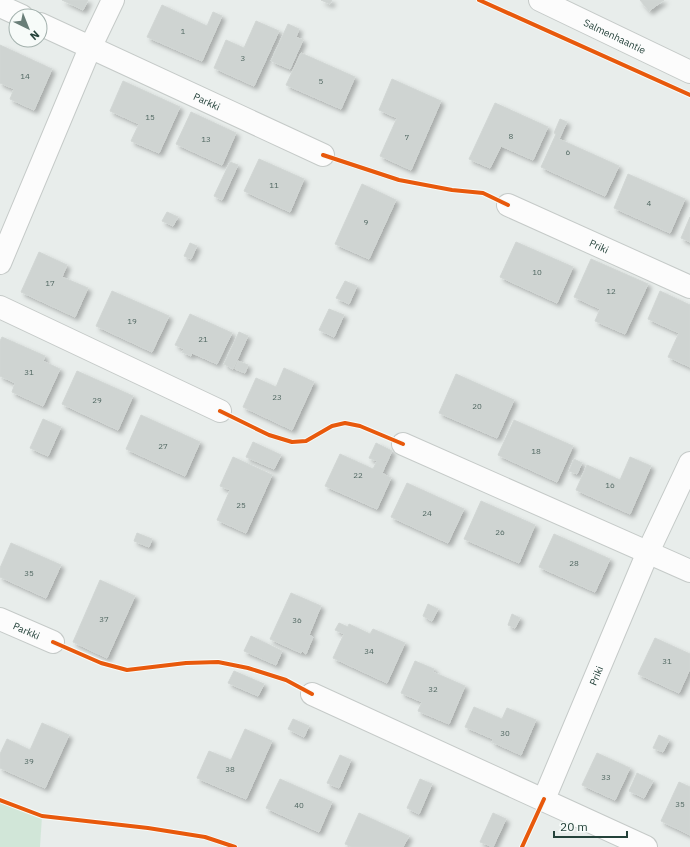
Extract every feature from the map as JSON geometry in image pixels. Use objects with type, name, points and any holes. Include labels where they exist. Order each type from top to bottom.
[{"type":"street","points":[[0,263],[90,48],[113,0]]},
{"type":"street","name":"Salmenhaantie","points":[[540,0],[690,72]]},
{"type":"street","name":"Parkki","points":[[48,28],[323,155]]},
{"type":"street","name":"Priki","points":[[508,205],[690,287]]},
{"type":"street","points":[[0,307],[220,411]]},
{"type":"street","points":[[403,444],[690,571]]},
{"type":"street","name":"Priki","points":[[544,799],[648,552],[690,462]]},
{"type":"street","name":"Parkki","points":[[0,619],[53,642]]},
{"type":"street","points":[[312,694],[646,847]]},
{"type":"green space","points":[[0,800],[42,816],[40,847],[0,847]]},
{"type":"building","points":[[62,0],[88,0],[83,10]]},
{"type":"building","points":[[321,0],[332,0],[330,4]]},
{"type":"building","points":[[640,0],[664,0],[649,11]]},
{"type":"building","points":[[162,5],[207,26],[213,12],[222,16],[202,61],[147,37]]},
{"type":"building","points":[[256,21],[279,31],[254,86],[214,68],[226,40],[244,48]]},
{"type":"building","points":[[288,24],[299,29],[296,37],[303,40],[290,69],[271,61]]},
{"type":"building","points":[[0,45],[52,69],[34,110],[10,99],[14,89],[0,83]]},
{"type":"building","points":[[301,53],[355,77],[341,109],[286,85]]},
{"type":"building","points":[[392,79],[441,101],[411,170],[380,156],[397,118],[379,110]]},
{"type":"building","points":[[123,81],[180,107],[159,153],[131,141],[139,124],[110,111]]},
{"type":"building","points":[[495,103],[548,127],[533,160],[501,146],[490,168],[469,159]]},
{"type":"building","points":[[191,112],[236,133],[222,165],[176,144]]},
{"type":"building","points":[[560,119],[567,122],[559,139],[619,166],[605,196],[541,167],[556,134],[554,133]]},
{"type":"building","points":[[259,159],[304,179],[290,212],[244,191]]},
{"type":"building","points":[[230,162],[238,165],[222,200],[214,196]]},
{"type":"building","points":[[628,174],[685,199],[670,233],[614,208]]},
{"type":"building","points":[[362,184],[396,200],[369,259],[335,244]]},
{"type":"building","points":[[167,212],[178,217],[173,226],[162,221]]},
{"type":"building","points":[[690,217],[690,242],[681,238]]},
{"type":"building","points":[[516,242],[573,267],[557,303],[500,277]]},
{"type":"building","points":[[190,243],[197,246],[191,259],[184,256]]},
{"type":"building","points":[[39,252],[67,265],[62,277],[88,288],[75,317],[21,292]]},
{"type":"building","points":[[591,259],[648,284],[625,334],[595,321],[600,309],[574,297]]},
{"type":"building","points":[[345,281],[357,286],[349,304],[336,298]]},
{"type":"building","points":[[112,291],[169,316],[152,352],[96,326]]},
{"type":"building","points":[[660,291],[690,305],[690,367],[668,357],[679,333],[648,319]]},
{"type":"building","points":[[329,309],[344,315],[334,337],[319,330]]},
{"type":"building","points":[[190,314],[232,333],[217,364],[192,353],[191,356],[182,352],[184,349],[175,345]]},
{"type":"building","points":[[239,332],[248,336],[233,369],[224,364]]},
{"type":"building","points":[[2,337],[45,356],[43,361],[60,369],[43,406],[12,392],[15,383],[0,376],[0,341]]},
{"type":"building","points":[[238,361],[248,365],[245,373],[235,369]]},
{"type":"building","points":[[284,368],[314,382],[292,430],[243,407],[256,378],[276,387]]},
{"type":"building","points":[[77,371],[133,396],[118,430],[62,404]]},
{"type":"building","points":[[456,374],[514,400],[497,438],[439,413]]},
{"type":"building","points":[[141,415],[200,442],[185,476],[126,449]]},
{"type":"building","points":[[43,419],[61,427],[48,456],[30,448]]},
{"type":"building","points":[[514,420],[573,446],[557,482],[498,455]]},
{"type":"building","points":[[253,442],[281,455],[274,469],[246,457]]},
{"type":"building","points":[[376,443],[392,451],[382,473],[391,478],[377,509],[325,486],[340,454],[373,469],[377,461],[369,458]]},
{"type":"building","points":[[233,457],[272,475],[246,533],[217,520],[230,490],[220,486]]},
{"type":"building","points":[[630,457],[651,466],[630,514],[576,490],[587,465],[620,480]]},
{"type":"building","points":[[574,459],[582,463],[577,474],[569,471]]},
{"type":"building","points":[[407,483],[464,509],[448,543],[391,517]]},
{"type":"building","points":[[481,501],[535,525],[519,563],[464,539]]},
{"type":"building","points":[[137,533],[152,539],[149,547],[134,541]]},
{"type":"building","points":[[554,534],[610,559],[595,592],[539,567]]},
{"type":"building","points":[[11,543],[61,565],[46,598],[0,577],[0,568]]},
{"type":"building","points":[[100,580],[135,596],[107,658],[73,642]]},
{"type":"building","points":[[291,593],[321,606],[309,635],[313,637],[306,654],[302,651],[301,653],[270,639]]},
{"type":"building","points":[[428,604],[438,609],[432,621],[423,616]]},
{"type":"building","points":[[512,614],[520,618],[515,628],[508,625]]},
{"type":"building","points":[[339,623],[348,627],[349,624],[370,634],[373,629],[405,643],[387,683],[333,658],[344,634],[335,630]]},
{"type":"building","points":[[251,636],[282,651],[276,665],[244,651]]},
{"type":"building","points":[[655,638],[690,654],[690,669],[679,693],[638,674]]},
{"type":"building","points":[[415,661],[434,669],[433,672],[465,686],[449,724],[418,711],[422,702],[401,693]]},
{"type":"building","points":[[234,671],[264,684],[258,696],[228,683]]},
{"type":"building","points":[[474,707],[502,719],[507,708],[536,720],[521,755],[492,742],[493,739],[465,727]]},
{"type":"building","points":[[293,719],[309,726],[304,737],[288,729]]},
{"type":"building","points":[[42,723],[69,735],[45,788],[0,768],[0,754],[7,739],[30,750]]},
{"type":"building","points":[[245,729],[272,741],[246,799],[197,778],[209,751],[231,760]]},
{"type":"building","points":[[659,735],[669,740],[663,752],[653,748]]},
{"type":"building","points":[[597,753],[630,768],[615,800],[582,785]]},
{"type":"building","points":[[340,755],[351,760],[339,788],[327,783]]},
{"type":"building","points":[[637,773],[653,781],[644,798],[629,791]]},
{"type":"building","points":[[280,779],[332,802],[319,832],[266,808]]},
{"type":"building","points":[[420,779],[432,784],[419,814],[407,808]]},
{"type":"building","points":[[679,782],[690,787],[690,835],[661,821]]},
{"type":"building","points":[[359,813],[409,836],[403,847],[352,847],[345,844]]},
{"type":"building","points":[[493,813],[506,819],[493,847],[480,842]]},
{"type":"cycle path","points":[[479,0],[690,95]]},
{"type":"cycle path","points":[[323,155],[399,180],[452,190],[483,193],[508,205]]},
{"type":"cycle path","points":[[220,411],[269,435],[292,442],[306,441],[332,426],[345,423],[360,426],[403,444]]},
{"type":"cycle path","points":[[53,642],[101,663],[127,670],[186,663],[218,662],[248,668],[286,680],[312,694]]},
{"type":"cycle path","points":[[522,847],[544,799]]},
{"type":"cycle path","points":[[0,800],[42,816],[148,828],[205,837],[235,847]]}]
